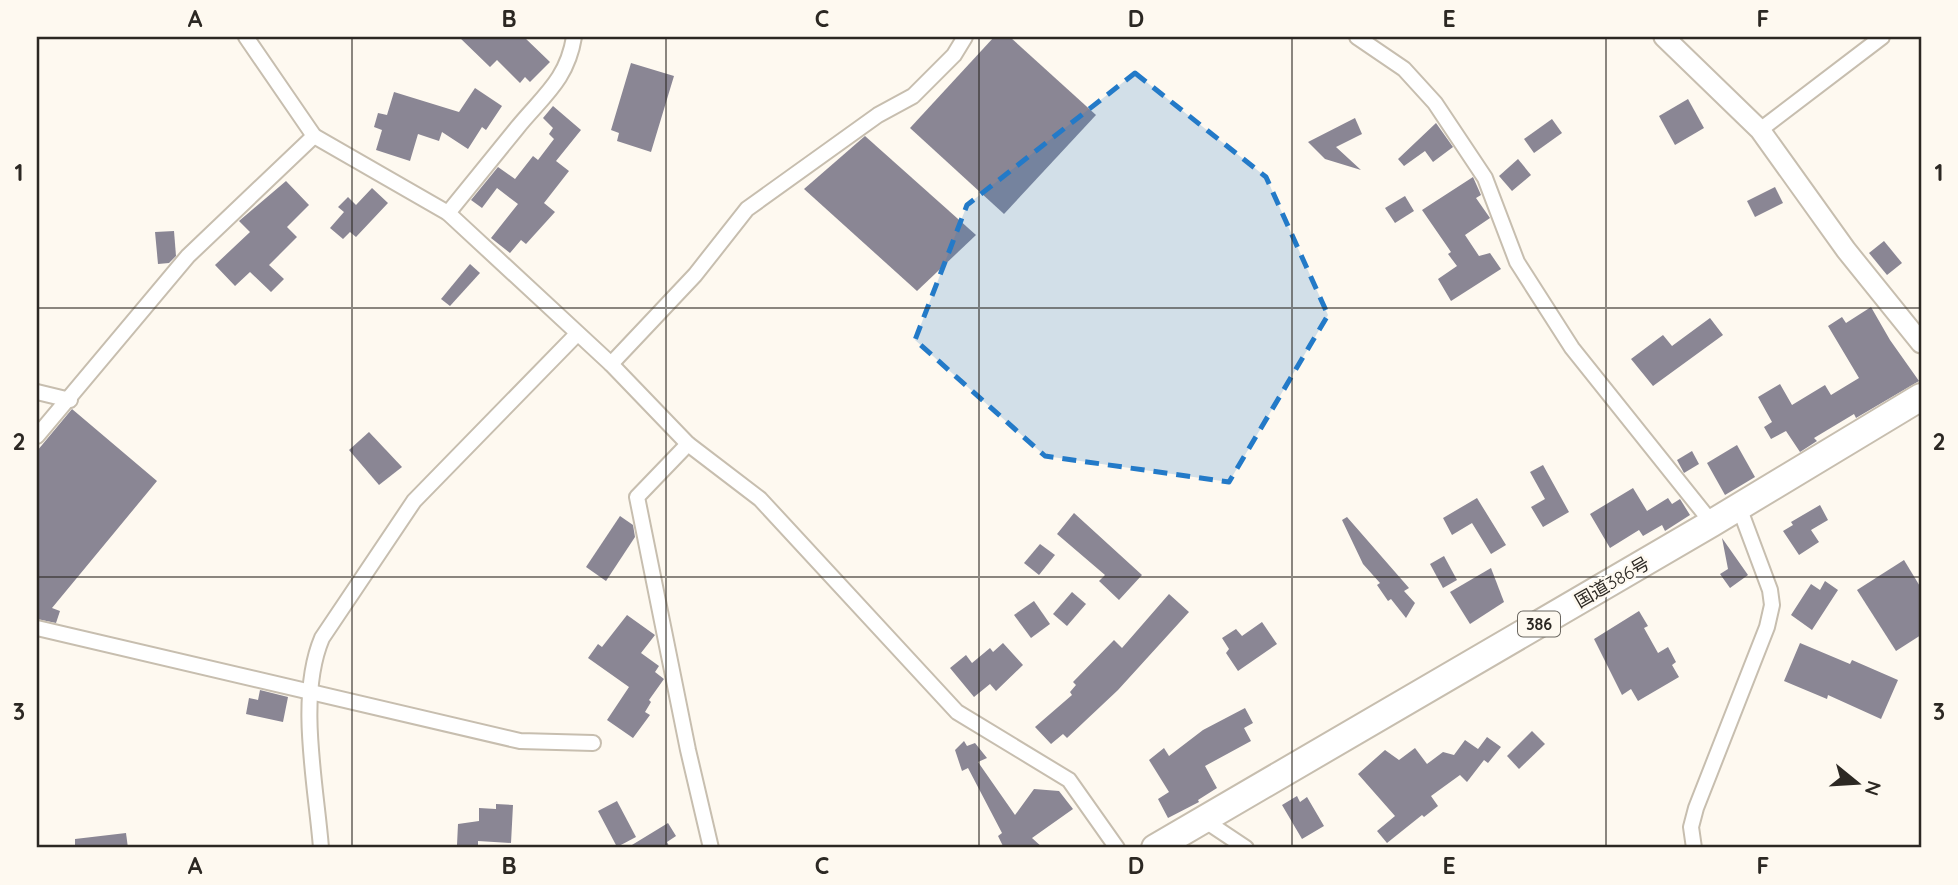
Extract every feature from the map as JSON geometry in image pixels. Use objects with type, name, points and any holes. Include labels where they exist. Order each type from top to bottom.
[{"type":"highway","name":"国道386号","points":[[1155,848],[1712,523],[1921,397]]},
{"type":"street","points":[[246,37],[314,136],[448,213],[611,364],[688,444],[760,499],[957,712],[1069,780],[1117,848]]},
{"type":"street","points":[[448,213],[529,114],[551,93],[572,53],[574,37]]},
{"type":"street","points":[[611,364],[695,275],[747,209],[878,115],[913,96],[954,55],[965,37]]},
{"type":"street","points":[[1357,37],[1404,69],[1436,103],[1485,178],[1517,261],[1572,348],[1712,523]]},
{"type":"street","points":[[1664,37],[1759,130],[1846,250],[1921,343]]},
{"type":"street","points":[[1759,130],[1882,37]]},
{"type":"street","points":[[37,436],[70,400],[188,256],[314,136]]},
{"type":"street","points":[[321,848],[308,689],[314,657],[322,638],[414,500],[577,334]]},
{"type":"street","points":[[37,392],[70,400]]},
{"type":"street","points":[[688,444],[637,497],[688,750],[711,848]]},
{"type":"street","points":[[1694,848],[1691,827],[1696,808],[1767,627],[1772,605],[1770,590],[1739,507]]},
{"type":"street","points":[[37,628],[308,689],[520,741],[593,743]]},
{"type":"street","points":[[1203,820],[1246,848]]},
{"type":"highlighted area","points":[[1135,73],[1266,177],[1328,315],[1229,482],[1045,456],[915,340],[967,205]]},
{"type":"building","points":[[459,37],[524,37],[550,62],[530,82],[525,77],[520,83],[497,60],[490,67]]},
{"type":"building","points":[[994,37],[1010,37],[1096,115],[1004,214],[910,128]]},
{"type":"building","points":[[631,63],[674,76],[651,152],[617,141],[619,133],[611,130]]},
{"type":"building","points":[[475,88],[502,106],[486,130],[482,127],[468,149],[442,132],[439,141],[418,134],[410,161],[376,150],[382,130],[374,127],[378,113],[387,115],[394,92],[459,112]]},
{"type":"building","points":[[1688,99],[1704,128],[1675,145],[1659,116]]},
{"type":"building","points":[[553,106],[581,130],[556,161],[569,171],[544,203],[555,212],[526,244],[521,240],[510,253],[491,238],[518,204],[497,188],[482,208],[471,200],[498,167],[515,179],[533,156],[538,160],[554,139],[549,134],[553,128],[543,118]]},
{"type":"building","points":[[1355,118],[1362,134],[1336,147],[1361,170],[1325,159],[1308,142]]},
{"type":"building","points":[[1552,119],[1562,133],[1534,153],[1524,139]]},
{"type":"building","points":[[1436,123],[1453,147],[1433,162],[1425,151],[1404,166],[1398,159]]},
{"type":"building","points":[[865,136],[976,235],[917,291],[804,189]]},
{"type":"building","points":[[1518,159],[1531,175],[1512,191],[1499,176]]},
{"type":"building","points":[[1473,177],[1481,195],[1476,198],[1490,218],[1465,235],[1479,256],[1490,253],[1501,269],[1451,301],[1438,279],[1457,266],[1448,254],[1451,252],[1422,210]]},
{"type":"building","points":[[286,181],[309,205],[287,227],[297,237],[269,265],[284,279],[271,292],[250,272],[235,286],[215,265],[250,232],[239,221]]},
{"type":"building","points":[[1775,187],[1783,203],[1755,217],[1747,201]]},
{"type":"building","points":[[372,188],[388,203],[356,237],[350,232],[343,239],[330,228],[344,212],[338,207],[348,197],[356,205]]},
{"type":"building","points":[[1405,196],[1414,211],[1395,223],[1385,208]]},
{"type":"building","points":[[174,231],[176,256],[169,263],[158,264],[155,232]]},
{"type":"building","points":[[1884,241],[1902,263],[1887,275],[1869,253]]},
{"type":"building","points":[[470,264],[480,273],[450,306],[441,299]]},
{"type":"building","points":[[1871,307],[1919,381],[1856,418],[1854,414],[1814,438],[1817,441],[1800,452],[1786,431],[1771,439],[1764,427],[1772,422],[1758,397],[1780,384],[1792,405],[1825,385],[1831,395],[1859,378],[1828,326],[1842,317],[1846,323]]},
{"type":"building","points":[[1710,318],[1723,335],[1653,386],[1631,359],[1663,335],[1672,346]]},
{"type":"building","points":[[72,409],[157,481],[52,608],[60,611],[56,623],[37,619],[37,451]]},
{"type":"building","points":[[369,432],[402,467],[379,485],[349,450]]},
{"type":"building","points":[[1737,445],[1755,477],[1725,495],[1707,463]]},
{"type":"building","points":[[1692,451],[1699,464],[1684,473],[1677,460]]},
{"type":"building","points":[[1543,465],[1569,512],[1543,527],[1531,507],[1545,499],[1530,472]]},
{"type":"building","points":[[1633,488],[1647,511],[1668,498],[1672,504],[1680,499],[1690,515],[1665,531],[1662,525],[1643,536],[1639,530],[1610,548],[1590,514]]},
{"type":"building","points":[[1477,498],[1506,545],[1491,554],[1472,523],[1452,535],[1443,518]]},
{"type":"building","points":[[1820,505],[1828,520],[1811,530],[1819,542],[1799,555],[1783,531],[1793,525],[1791,522]]},
{"type":"building","points":[[1074,513],[1142,575],[1119,600],[1099,581],[1105,575],[1057,534]]},
{"type":"building","points":[[620,516],[633,525],[635,537],[606,581],[586,567]]},
{"type":"building","points":[[1347,517],[1409,588],[1404,591],[1415,603],[1406,618],[1391,599],[1388,601],[1377,585],[1380,583],[1363,564],[1342,520]]},
{"type":"building","points":[[1722,538],[1748,575],[1730,588],[1720,574],[1728,569]]},
{"type":"building","points":[[1040,544],[1055,555],[1039,575],[1024,563]]},
{"type":"building","points":[[1444,556],[1457,580],[1443,588],[1430,564]]},
{"type":"building","points":[[1904,560],[1921,588],[1921,635],[1896,651],[1857,590]]},
{"type":"building","points":[[1491,568],[1504,602],[1470,624],[1450,592]]},
{"type":"building","points":[[1825,581],[1838,590],[1812,630],[1791,615],[1811,584],[1820,590]]},
{"type":"building","points":[[1072,592],[1086,604],[1067,626],[1053,614]]},
{"type":"building","points":[[1169,594],[1189,612],[1118,690],[1067,738],[1063,734],[1051,744],[1035,727],[1072,695],[1070,692],[1076,685],[1073,682],[1114,640],[1122,648]]},
{"type":"building","points":[[1034,601],[1050,624],[1031,638],[1014,615]]},
{"type":"building","points":[[1639,611],[1648,626],[1644,628],[1658,653],[1668,647],[1676,662],[1672,665],[1679,677],[1638,701],[1631,689],[1622,695],[1594,639]]},
{"type":"building","points":[[627,615],[655,635],[641,653],[659,666],[655,672],[664,679],[649,700],[651,702],[645,712],[650,715],[633,738],[607,720],[629,687],[588,658],[598,644],[602,647]]},
{"type":"building","points":[[1262,622],[1277,644],[1238,671],[1226,653],[1229,649],[1222,638],[1236,629],[1242,636]]},
{"type":"building","points":[[1003,643],[1023,665],[996,691],[990,684],[974,697],[950,668],[966,655],[972,663],[990,648],[993,652]]},
{"type":"building","points":[[1800,643],[1850,664],[1852,660],[1898,680],[1881,719],[1828,695],[1827,699],[1784,681]]},
{"type":"building","points":[[260,690],[288,697],[283,722],[246,714],[249,698],[258,700]]},
{"type":"building","points":[[1245,708],[1253,723],[1244,728],[1251,741],[1205,766],[1217,788],[1198,800],[1199,802],[1168,818],[1158,799],[1169,792],[1149,760],[1164,748],[1169,756],[1203,730]]},
{"type":"building","points":[[1532,731],[1545,744],[1519,769],[1507,756]]},
{"type":"building","points":[[1487,737],[1501,747],[1488,763],[1484,760],[1467,782],[1460,775],[1431,796],[1438,806],[1424,817],[1422,815],[1387,843],[1377,831],[1395,816],[1358,774],[1385,750],[1399,760],[1415,748],[1427,764],[1443,752],[1454,755],[1465,740],[1478,749]]},
{"type":"building","points":[[964,741],[967,746],[975,743],[987,758],[978,762],[1015,815],[1034,789],[1059,791],[1073,809],[1032,838],[1043,848],[1004,848],[998,836],[1002,833],[968,768],[962,771],[955,750]]},
{"type":"building","points":[[1297,796],[1300,802],[1307,797],[1324,826],[1302,839],[1282,805]]},
{"type":"building","points":[[617,801],[636,837],[617,847],[598,811]]},
{"type":"building","points":[[496,804],[513,805],[511,843],[478,841],[478,846],[457,845],[458,824],[479,821],[479,808],[496,809]]},
{"type":"building","points":[[668,823],[676,836],[667,842],[670,848],[627,848]]},
{"type":"building","points":[[126,833],[128,848],[75,848],[75,839]]}]
